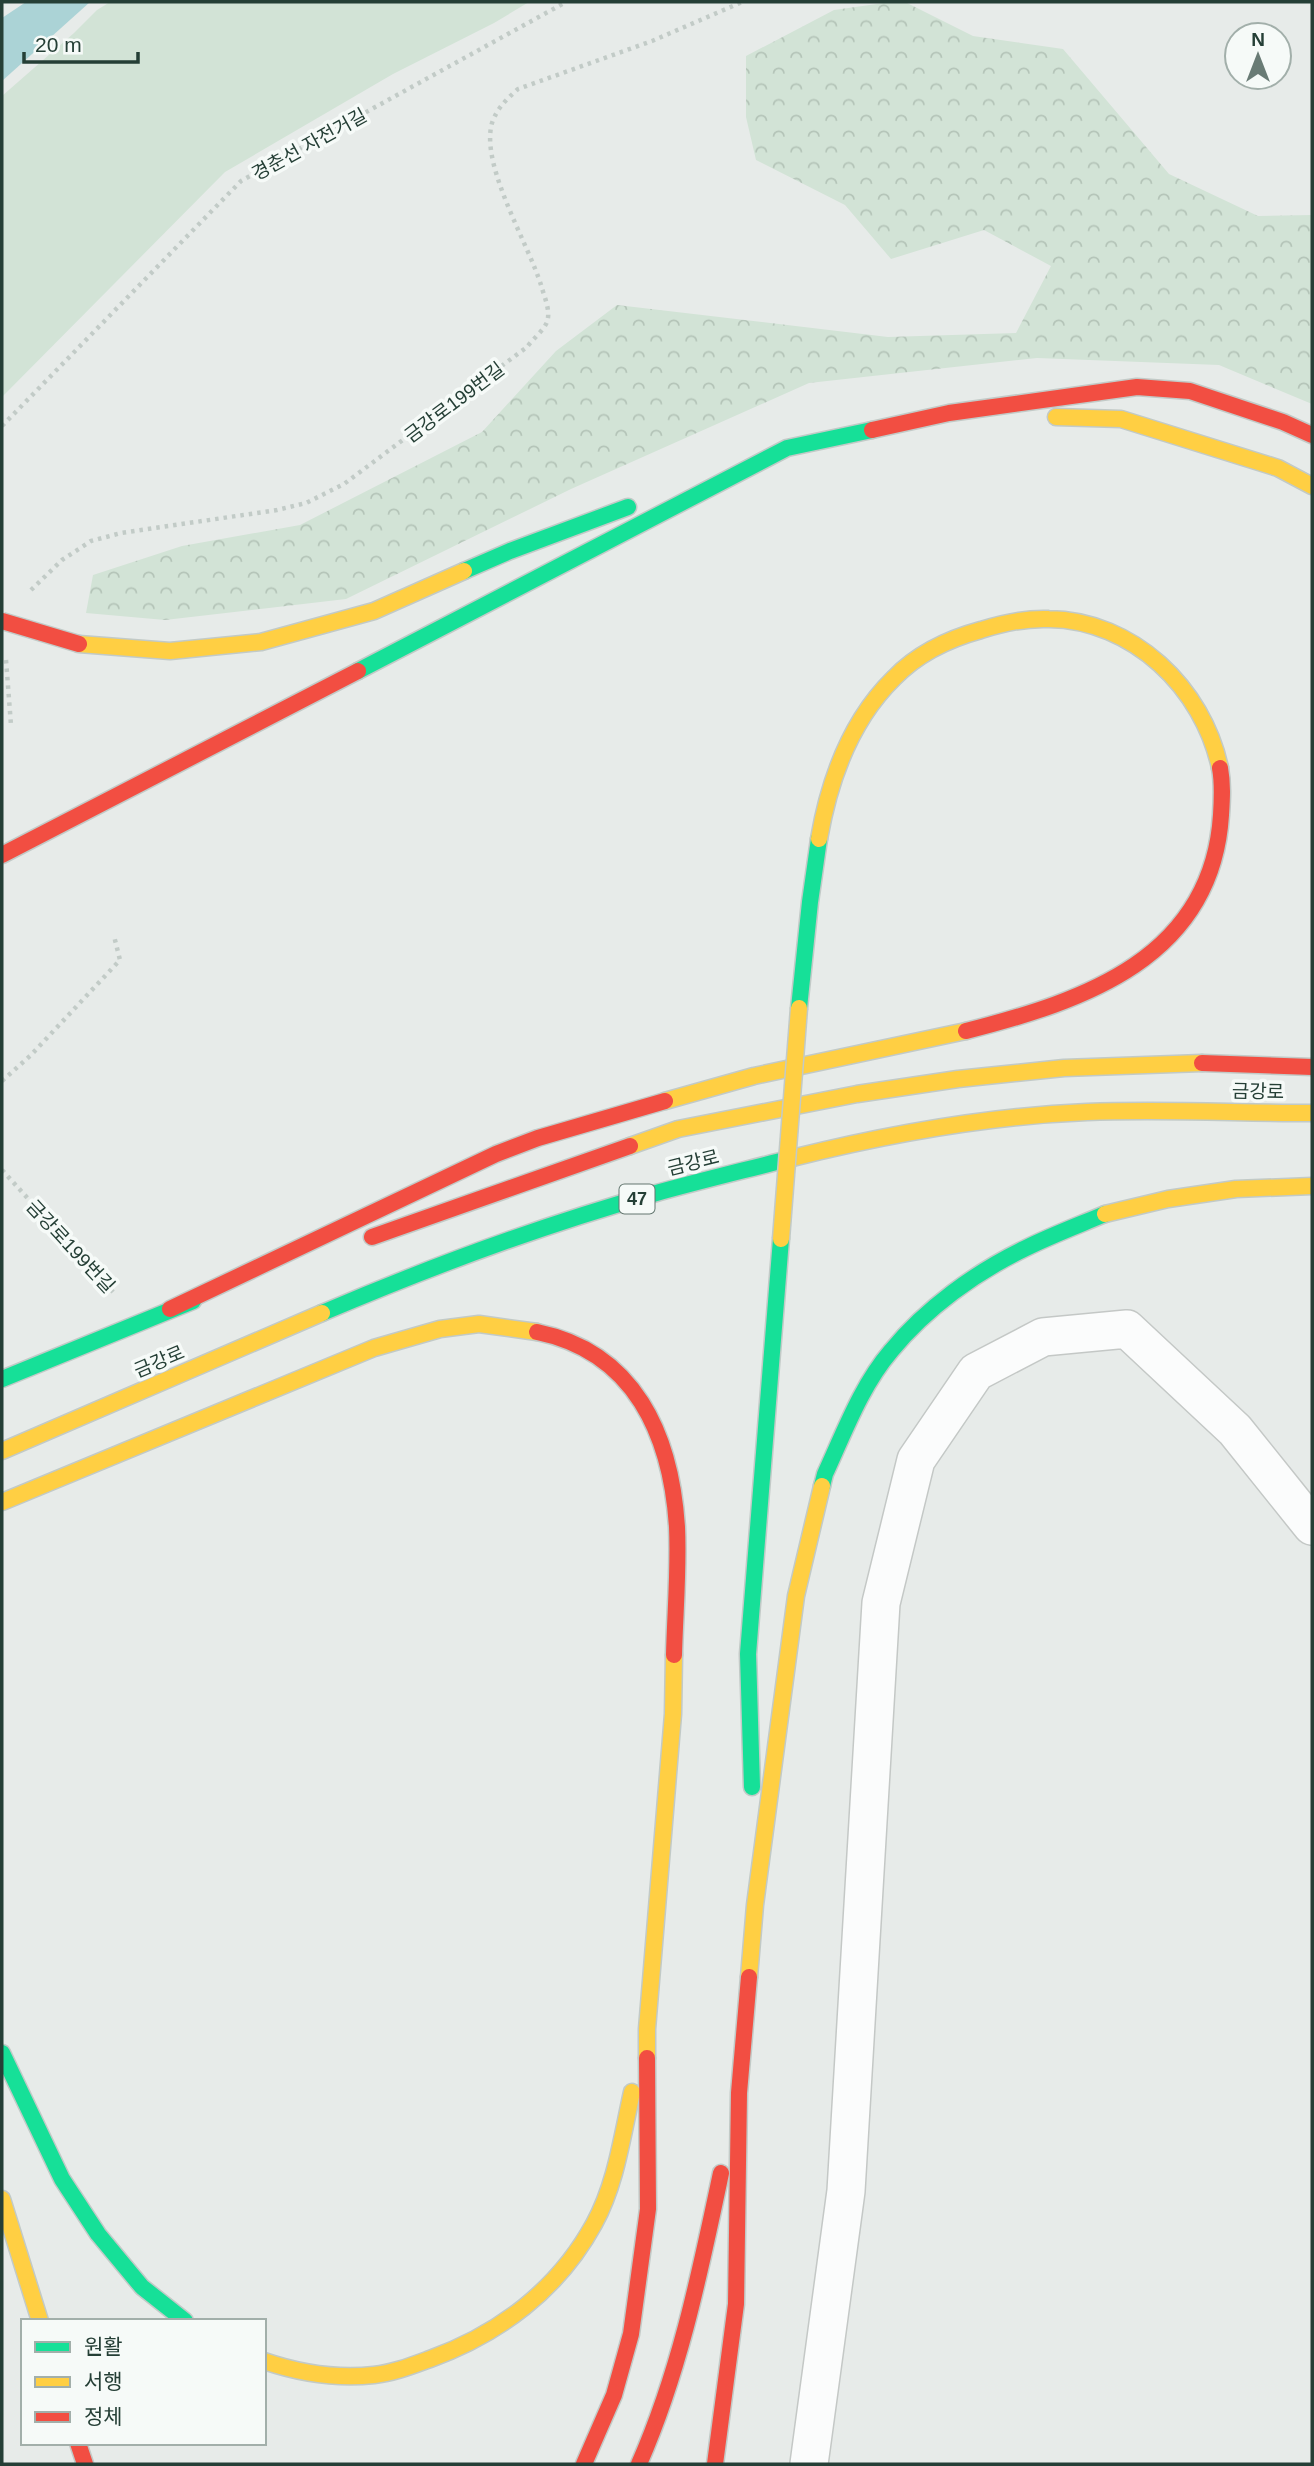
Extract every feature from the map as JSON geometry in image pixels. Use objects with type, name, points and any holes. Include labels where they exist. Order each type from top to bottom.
[{"type":"highway","points":[[2,621],[79,644],[170,651],[261,642],[374,611],[510,551],[787,448],[949,413],[1137,387],[1190,391],[1283,422],[1312,435]]},
{"type":"highway","points":[[949,413],[1121,419],[1278,468],[1312,486]]},
{"type":"highway","points":[[2,855],[787,448]]},
{"type":"highway","points":[[2,1380],[170,1309],[509,1148],[746,1078],[943,1037],[1037,1013],[1083,994],[1125,971],[1155,949],[1191,912],[1211,873],[1220,836],[1221,770],[1214,740],[1188,694],[1166,670],[1135,644],[1089,625],[1057,619],[1018,620],[965,633],[919,656],[883,686],[854,732],[833,784],[817,857],[799,1008],[781,1239],[748,1654],[755,1905]]},
{"type":"highway","name":"금강로","points":[[352,1244],[678,1129],[857,1094],[958,1079],[1064,1068],[1199,1063],[1312,1067]]},
{"type":"highway","name":"금강로","points":[[2,1451],[395,1282],[521,1235],[652,1194],[836,1147],[978,1122],[1087,1112],[1312,1112]]},
{"type":"highway","points":[[715,2464],[736,2304],[739,2092],[755,1905],[796,1596],[825,1474],[861,1398],[890,1352],[957,1289],[1025,1248],[1111,1212],[1168,1199],[1236,1189],[1312,1186]]},
{"type":"highway","points":[[170,1309],[313,1258]]},
{"type":"highway","points":[[2,1502],[374,1348],[439,1329],[479,1324],[548,1334],[584,1348],[604,1361],[632,1386],[655,1426],[671,1476],[677,1528],[672,1724],[647,2029],[648,2209],[631,2334],[614,2395],[584,2464]]},
{"type":"highway","points":[[266,2362],[283,2368],[339,2377],[390,2373],[447,2355],[487,2336],[533,2302],[573,2259],[595,2223],[612,2180],[647,2029]]},
{"type":"highway","points":[[2,2053],[62,2179],[98,2234],[142,2287],[182,2319]]},
{"type":"highway","points":[[639,2464],[658,2426],[689,2320],[739,2092]]},
{"type":"highway","points":[[2,2199],[39,2319]]},
{"type":"highway","points":[[79,2445],[85,2464]]},
{"type":"street","points":[[809,2464],[846,2191],[881,1603],[916,1460],[975,1372],[1044,1337],[1127,1329],[1235,1430],[1312,1525]]},
{"type":"path","name":"경춘선 자전거길","points":[[2,426],[241,181],[566,2]]},
{"type":"path","name":"금강로199번길","points":[[26,595],[62,560],[91,541],[121,533],[277,510],[306,503],[344,484],[527,347],[547,322],[547,304],[534,263],[494,166],[491,131],[501,104],[517,89],[652,41],[742,2]]},
{"type":"path","points":[[9,652],[5,663],[11,725]]},
{"type":"path","points":[[2,1081],[31,1055],[120,960],[114,936]]},
{"type":"path","name":"금강로199번길","points":[[2,1171],[141,1322]]},
{"type":"green space","points":[[110,2],[529,2],[494,23],[393,74],[225,172],[2,397],[2,96],[97,10]]},
{"type":"green space","points":[[905,2],[973,36],[1063,49],[1169,174],[1258,216],[1312,215],[1312,404],[1219,365],[1037,358],[809,383],[571,489],[346,599],[165,620],[86,613],[93,575],[182,546],[300,525],[482,432],[556,351],[617,305],[888,337],[1016,333],[1051,266],[984,230],[891,259],[845,205],[756,160],[746,117],[746,56],[834,10]]},
{"type":"water","points":[[26,2],[90,2],[2,81],[2,18]]},
{"type":"traffic: fast","points":[[358,671],[787,448],[872,430]]},
{"type":"traffic: fast","points":[[464,571],[628,507]]},
{"type":"traffic: fast","points":[[799,1008],[819,839]]},
{"type":"traffic: fast","points":[[322,1313],[444,1264],[611,1206],[792,1158]]},
{"type":"traffic: fast","points":[[822,1486],[862,1394],[880,1365],[920,1320],[953,1292],[989,1268],[1036,1243],[1105,1214]]},
{"type":"traffic: fast","points":[[752,1787],[748,1654],[781,1239]]},
{"type":"traffic: fast","points":[[2,1379],[193,1301]]},
{"type":"traffic: fast","points":[[2,2053],[62,2179],[98,2234],[142,2287],[182,2319]]},
{"type":"traffic: slow","points":[[1056,417],[1121,419],[1278,468],[1312,486]]},
{"type":"traffic: slow","points":[[79,644],[170,651],[261,642],[374,611],[464,571]]},
{"type":"traffic: slow","points":[[819,839],[829,795],[844,752],[879,695],[903,669],[934,648],[998,625],[1032,619],[1080,622],[1109,631],[1136,645],[1160,664],[1181,686],[1198,711],[1220,768]]},
{"type":"traffic: slow","points":[[781,1239],[799,1008]]},
{"type":"traffic: slow","points":[[665,1101],[754,1076],[966,1031]]},
{"type":"traffic: slow","points":[[630,1146],[678,1129],[857,1094],[958,1079],[1064,1068],[1202,1063]]},
{"type":"traffic: slow","points":[[792,1158],[939,1128],[1050,1114],[1143,1111],[1312,1113]]},
{"type":"traffic: slow","points":[[1105,1214],[1168,1199],[1236,1189],[1312,1186]]},
{"type":"traffic: slow","points":[[2,1451],[322,1313]]},
{"type":"traffic: slow","points":[[2,1502],[374,1348],[440,1329],[479,1324],[537,1332]]},
{"type":"traffic: slow","points":[[749,1977],[755,1905],[796,1596],[822,1486]]},
{"type":"traffic: slow","points":[[647,2058],[647,2029],[673,1714],[674,1655]]},
{"type":"traffic: slow","points":[[266,2362],[304,2372],[332,2375],[388,2373],[455,2349],[503,2323],[524,2307],[563,2269],[594,2224],[613,2177],[632,2092]]},
{"type":"traffic: slow","points":[[2,2199],[39,2319]]},
{"type":"traffic: jam","points":[[872,430],[949,413],[1137,387],[1190,391],[1283,422],[1312,435]]},
{"type":"traffic: jam","points":[[2,621],[79,644]]},
{"type":"traffic: jam","points":[[2,855],[358,671]]},
{"type":"traffic: jam","points":[[966,1031],[1054,1005],[1096,987],[1134,965],[1167,938],[1194,905],[1212,864],[1221,815],[1220,768]]},
{"type":"traffic: jam","points":[[1202,1063],[1312,1067]]},
{"type":"traffic: jam","points":[[170,1309],[496,1154],[538,1138],[665,1101]]},
{"type":"traffic: jam","points":[[372,1237],[630,1146]]},
{"type":"traffic: jam","points":[[537,1332],[571,1342],[599,1358],[623,1378],[641,1402],[656,1430],[673,1493],[677,1527],[674,1655]]},
{"type":"traffic: jam","points":[[715,2464],[736,2304],[739,2093],[749,1977]]},
{"type":"traffic: jam","points":[[584,2464],[614,2395],[631,2334],[648,2209],[647,2058]]},
{"type":"traffic: jam","points":[[639,2464],[677,2357],[697,2284],[721,2173]]},
{"type":"traffic: jam","points":[[79,2445],[85,2464]]}]
